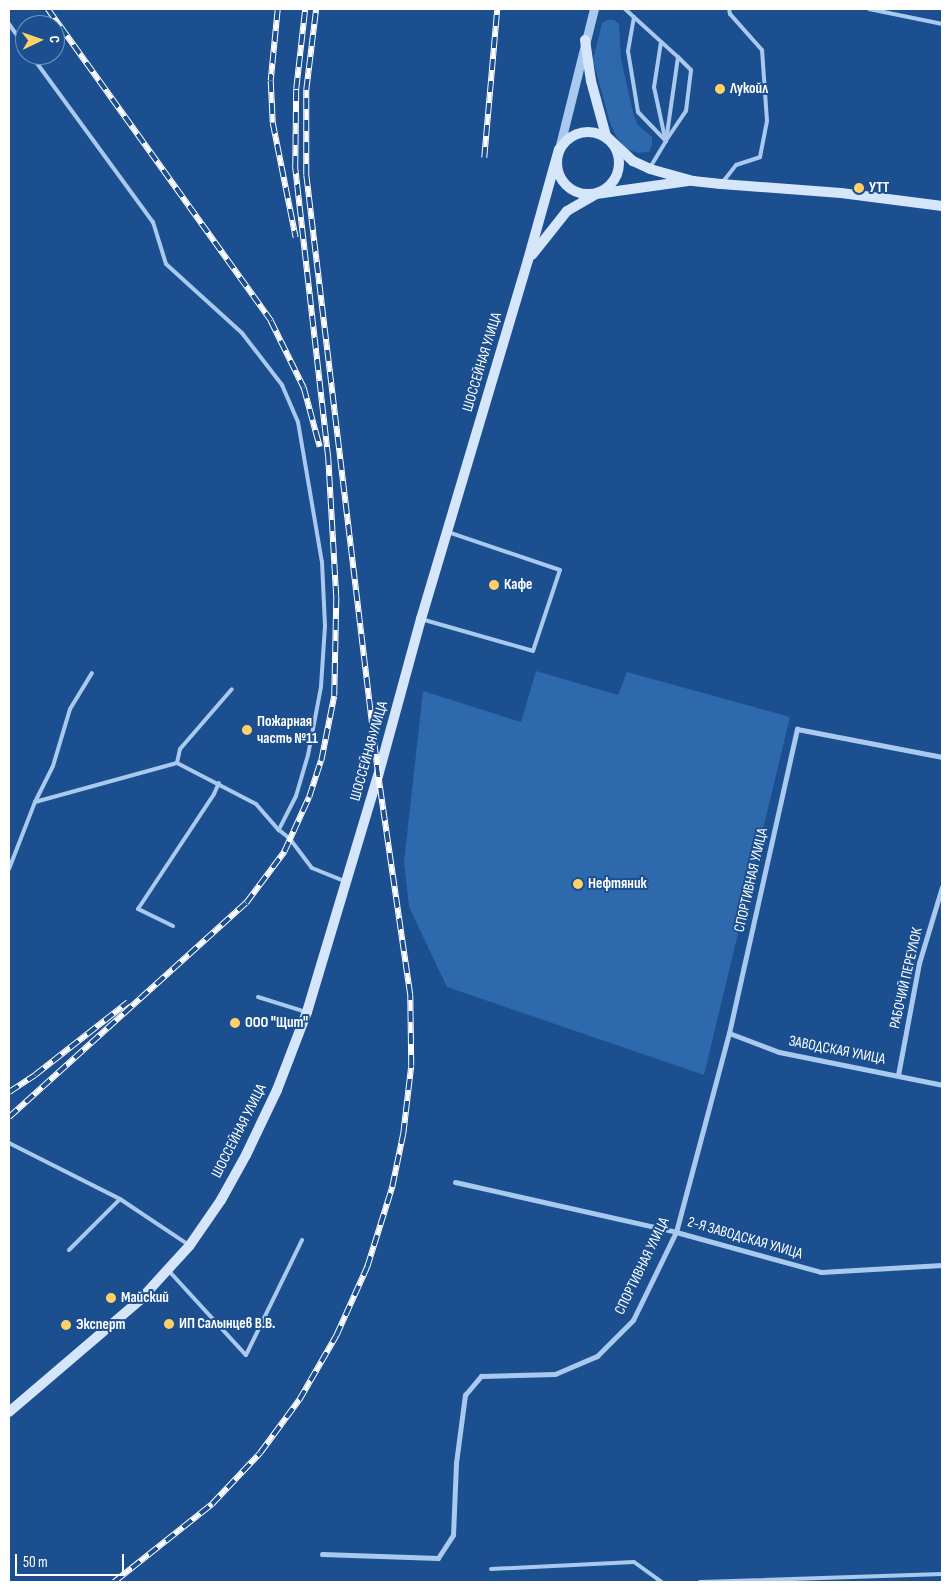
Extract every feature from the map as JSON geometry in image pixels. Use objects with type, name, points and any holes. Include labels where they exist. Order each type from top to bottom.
[{"type":"main road","points":[[528,260],[567,211],[612,182],[618,171],[618,159],[614,147],[606,136],[592,80],[585,40]]},
{"type":"main road","points":[[693,181],[596,194],[578,194],[566,187],[558,175],[559,149],[567,138],[580,132],[593,132],[606,136],[633,161],[650,169],[693,181],[841,193],[942,206]]},
{"type":"main road","name":"ШОССЕЙНАЯ УЛИЦА","points":[[9,1412],[140,1300],[190,1245],[221,1200],[246,1155],[277,1090],[307,1012],[378,776],[421,619],[528,260],[559,149]]},
{"type":"street","name":"ШОССЕЙНАЯ УЛИЦА","points":[[559,149],[594,9]]},
{"type":"street","name":"СПОРТИВНАЯ УЛИЦА","points":[[322,1554],[438,1558],[453,1535],[456,1463],[465,1395],[481,1376],[556,1374],[596,1356],[633,1320],[676,1232],[729,1033],[797,729],[942,757]]},
{"type":"street","name":"РАБОЧИЙ ПЕРЕУЛОК","points":[[898,1075],[919,963],[942,887]]},
{"type":"street","name":"ЗАВОДСКАЯ УЛИЦА","points":[[729,1033],[779,1052],[942,1085]]},
{"type":"street","name":"2-Я ЗАВОДСКАЯ УЛИЦА","points":[[455,1182],[676,1232],[821,1272],[942,1265]]},
{"type":"lane","points":[[625,9],[691,70],[686,111],[650,169]]},
{"type":"lane","points":[[721,184],[736,165],[760,157],[767,121],[762,50],[730,14],[729,9]]},
{"type":"lane","points":[[869,9],[942,24]]},
{"type":"lane","points":[[634,17],[628,51],[638,112],[666,141]]},
{"type":"lane","points":[[661,42],[654,87],[666,141]]},
{"type":"lane","points":[[666,141],[678,57]]},
{"type":"lane","points":[[38,65],[153,222],[166,264],[242,333],[282,386],[298,422],[322,562],[325,626],[321,688],[308,754],[296,796],[279,830]]},
{"type":"lane","points":[[421,619],[533,651],[560,570],[447,531]]},
{"type":"lane","points":[[9,869],[35,802],[53,766],[70,709],[92,673]]},
{"type":"lane","points":[[177,762],[180,749],[232,689]]},
{"type":"lane","points":[[35,802],[177,762],[256,804],[279,830],[290,839],[312,868],[345,881]]},
{"type":"lane","points":[[173,926],[138,910],[214,794],[219,783]]},
{"type":"lane","points":[[258,997],[307,1012]]},
{"type":"lane","points":[[9,1143],[120,1199],[190,1245]]},
{"type":"lane","points":[[69,1250],[120,1199]]},
{"type":"lane","points":[[168,1270],[246,1355],[302,1240]]},
{"type":"lane","points":[[491,1569],[634,1562],[662,1582]]},
{"type":"lane","points":[[700,1582],[942,1574]]},
{"type":"shaded area","points":[[614,20],[619,24],[621,59],[633,112],[637,124],[652,137],[652,145],[649,152],[638,153],[626,149],[616,136],[610,123],[593,60],[602,23]]},
{"type":"shaded area","name":"Нефтяник","points":[[536,671],[618,695],[627,672],[790,717],[704,1075],[447,987],[409,907],[404,862],[423,691],[521,722]]},
{"type":"railway","points":[[48,9],[271,321],[304,388],[320,447]]},
{"type":"railway","points":[[278,9],[271,81],[273,123],[296,238]]},
{"type":"railway","points":[[9,1117],[246,903],[284,852],[309,797],[321,761],[334,696],[336,597],[328,458],[295,167],[296,89],[305,9]]},
{"type":"railway","points":[[114,1582],[212,1504],[260,1453],[299,1400],[336,1336],[367,1267],[392,1187],[403,1134],[411,1066],[410,995],[378,776],[306,175],[306,90],[316,9]]},
{"type":"railway","points":[[484,158],[497,9]]},
{"type":"railway","points":[[9,1092],[35,1075],[128,1002]]},
{"type":"place","name":"Лукойл","points":[[720,89]]},
{"type":"place","name":"УТТ","points":[[859,188]]},
{"type":"place","name":"Кафе","points":[[494,585]]},
{"type":"place","name":"Пожарная часть №11","points":[[247,730]]},
{"type":"place","name":"Нефтяник","points":[[578,884]]},
{"type":"place","name":"ООО \"Щит\"","points":[[235,1023]]},
{"type":"place","name":"Майский","points":[[111,1298]]},
{"type":"place","name":"ИП Салынцев В.В.","points":[[169,1324]]},
{"type":"place","name":"Эксперт","points":[[66,1325]]}]
